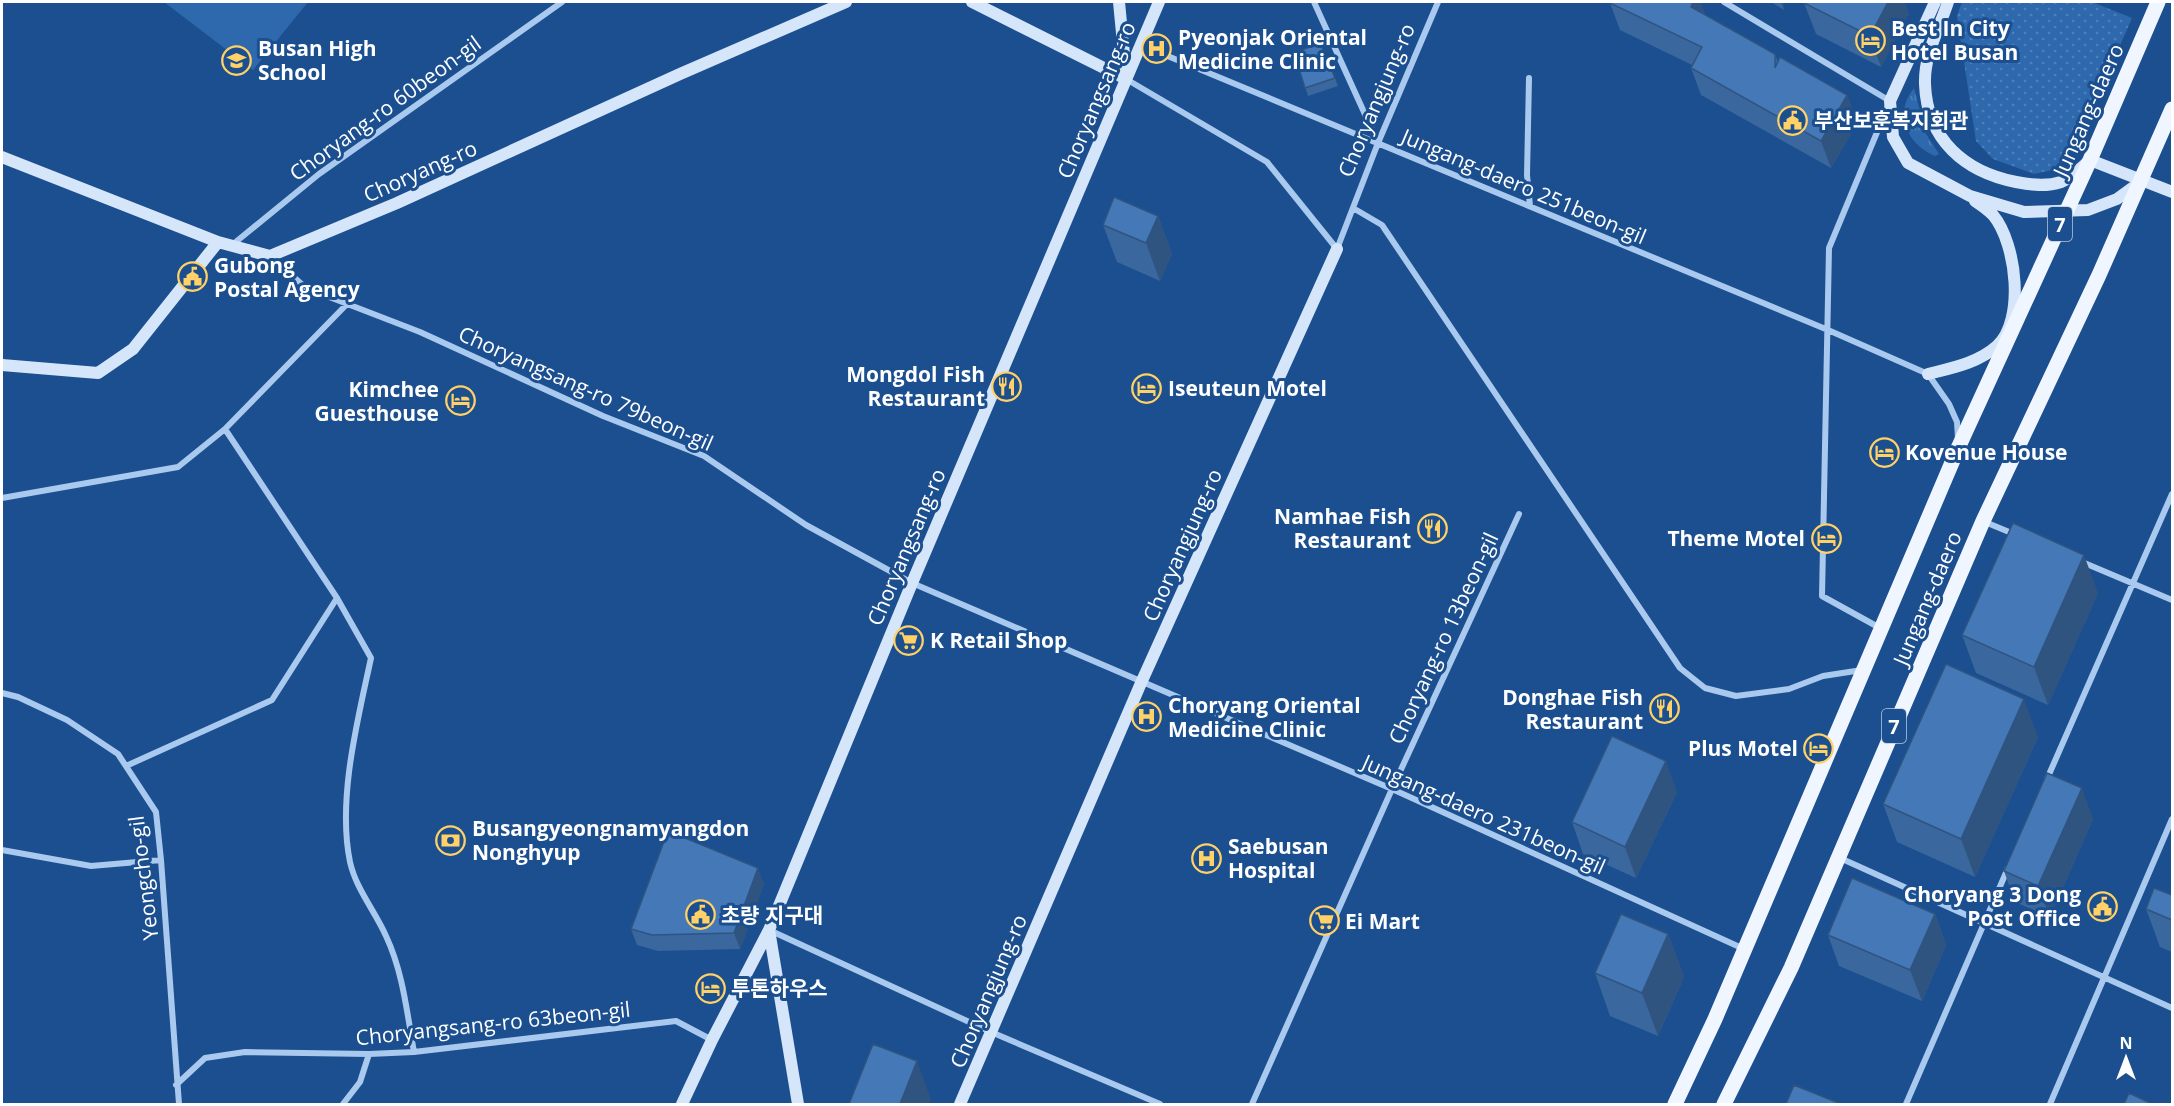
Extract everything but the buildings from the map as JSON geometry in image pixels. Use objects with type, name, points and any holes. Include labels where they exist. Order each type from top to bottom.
[{"type":"main road","name":"Jungang-daero","points":[[1675,1104],[1744,949],[1959,446],[2010,330],[2090,160],[2158,2]]},
{"type":"main road","name":"Jungang-daero","points":[[1724,1104],[1760,1036],[1983,521],[2142,180],[2172,110]]},
{"type":"street","name":"Choryang-ro 60beon-gil","points":[[224,244],[562,2]]},
{"type":"street","name":"Choryang-ro","points":[[270,256],[397,203],[680,74],[846,2]]},
{"type":"street","points":[[972,2],[1126,79],[1267,162],[1337,249]]},
{"type":"street","points":[[1119,2],[1126,79]]},
{"type":"street","name":"Choryangsang-ro","points":[[682,1104],[769,930],[912,583],[1159,2]]},
{"type":"street","points":[[1314,2],[1378,143]]},
{"type":"street","name":"Choryangjung-ro","points":[[960,1104],[1141,683],[1337,249],[1378,143],[1438,2]]},
{"type":"street","points":[[1724,2],[1890,101]]},
{"type":"street","points":[[1828,330],[1829,248],[1890,101],[1935,2]]},
{"type":"street","points":[[1948,2],[1927,57],[1925,86],[1932,115],[1942,139],[1963,163],[2003,180],[2036,186],[2062,182],[2090,160],[2172,192]]},
{"type":"street","name":"Jungang-daero 251beon-gil","points":[[1141,45],[1828,330],[1928,374]]},
{"type":"street","points":[[1529,78],[1527,175],[1530,206]]},
{"type":"street","points":[[1890,101],[1893,137],[1908,163],[1970,196],[2024,212],[2088,210],[2117,200],[2142,180]]},
{"type":"street","points":[[2,157],[224,244],[270,256]]},
{"type":"street","points":[[1959,446],[1957,422],[1949,404],[1928,374],[1981,358],[1998,345],[2010,330],[2014,299],[2013,269],[2006,239],[1993,216],[1970,196]]},
{"type":"street","points":[[1353,208],[1382,225],[1680,668],[1705,688],[1736,696],[1789,689],[1823,676],[1863,670]]},
{"type":"street","points":[[2,366],[98,373],[133,349],[224,244]]},
{"type":"street","name":"Choryangsang-ro 79beon-gil","points":[[270,256],[306,288],[503,368],[603,416],[704,456],[806,525],[912,583]]},
{"type":"street","points":[[2,498],[178,467],[225,429],[347,304]]},
{"type":"street","name":"Jungang-daero","points":[[1828,330],[1822,596],[1881,629]]},
{"type":"street","points":[[225,429],[337,598],[371,658],[352,753],[347,799],[350,862],[363,896],[387,937],[401,980],[414,1052]]},
{"type":"street","points":[[2044,785],[2172,494]]},
{"type":"street","name":"Choryang-ro 13beon-gil","points":[[1252,1104],[1392,789],[1519,514]]},
{"type":"street","points":[[1983,521],[2025,539]]},
{"type":"street","points":[[2079,561],[2172,600]]},
{"type":"street","name":"Jungang-daero 231beon-gil","points":[[912,583],[1392,789],[1744,949]]},
{"type":"street","points":[[126,766],[272,700],[337,598]]},
{"type":"street","name":"Yeongcho-gil","points":[[2,693],[18,697],[67,720],[118,754],[156,812],[162,860],[179,1104]]},
{"type":"street","points":[[2050,1104],[2106,979],[2172,819]]},
{"type":"street","points":[[2,850],[92,866],[162,860]]},
{"type":"street","points":[[1839,858],[2172,1008]]},
{"type":"street","points":[[1906,1104],[2011,860]]},
{"type":"street","points":[[769,930],[991,1032],[1160,1104]]},
{"type":"street","points":[[769,930],[798,1104]]},
{"type":"street","name":"Choryangsang-ro 63beon-gil","points":[[176,1085],[205,1058],[245,1052],[369,1054],[414,1052],[676,1021],[712,1040]]},
{"type":"street","points":[[343,1104],[360,1082],[369,1054]]},
{"type":"green space","points":[[164,2],[308,2],[253,70]]},
{"type":"green space","points":[[1962,2],[2092,2],[2132,18],[2067,167],[2034,174],[1993,159],[1976,141],[1957,16]]},
{"type":"green space","points":[[1914,88],[1926,134],[1939,154],[1935,156],[1917,144],[1906,127],[1904,108]]},
{"type":"place","name":"Best In City Hotel Busan","points":[[1870,40]]},
{"type":"place","name":"Pyeonjak Oriental Medicine Clinic","points":[[1157,49]]},
{"type":"place","name":"Busan High School","points":[[237,60]]},
{"type":"place","name":"부산보훈복지회관","points":[[1793,120]]},
{"type":"place","name":"Gubong Postal Agency","points":[[193,277]]},
{"type":"place","name":"Mongdol Fish Restaurant","points":[[1006,386]]},
{"type":"place","name":"Iseuteun Motel","points":[[1147,388]]},
{"type":"place","name":"Kimchee Guesthouse","points":[[460,401]]},
{"type":"place","name":"Kovenue House","points":[[1884,452]]},
{"type":"place","name":"Namhae Fish Restaurant","points":[[1432,528]]},
{"type":"place","name":"Theme Motel","points":[[1826,538]]},
{"type":"place","name":"K Retail Shop","points":[[909,640]]},
{"type":"place","name":"Donghae Fish Restaurant","points":[[1664,709]]},
{"type":"place","name":"Choryang Oriental Medicine Clinic","points":[[1147,717]]},
{"type":"place","name":"Plus Motel","points":[[1819,748]]},
{"type":"place","name":"Busangyeongnamyangdon Nonghyup","points":[[451,840]]},
{"type":"place","name":"Saebusan Hospital","points":[[1207,858]]},
{"type":"place","name":"Choryang 3 Dong Post Office","points":[[2102,906]]},
{"type":"place","name":"초량 지구대","points":[[700,915]]},
{"type":"place","name":"Ei Mart","points":[[1324,921]]},
{"type":"place","name":"투톤하우스","points":[[710,988]]}]
